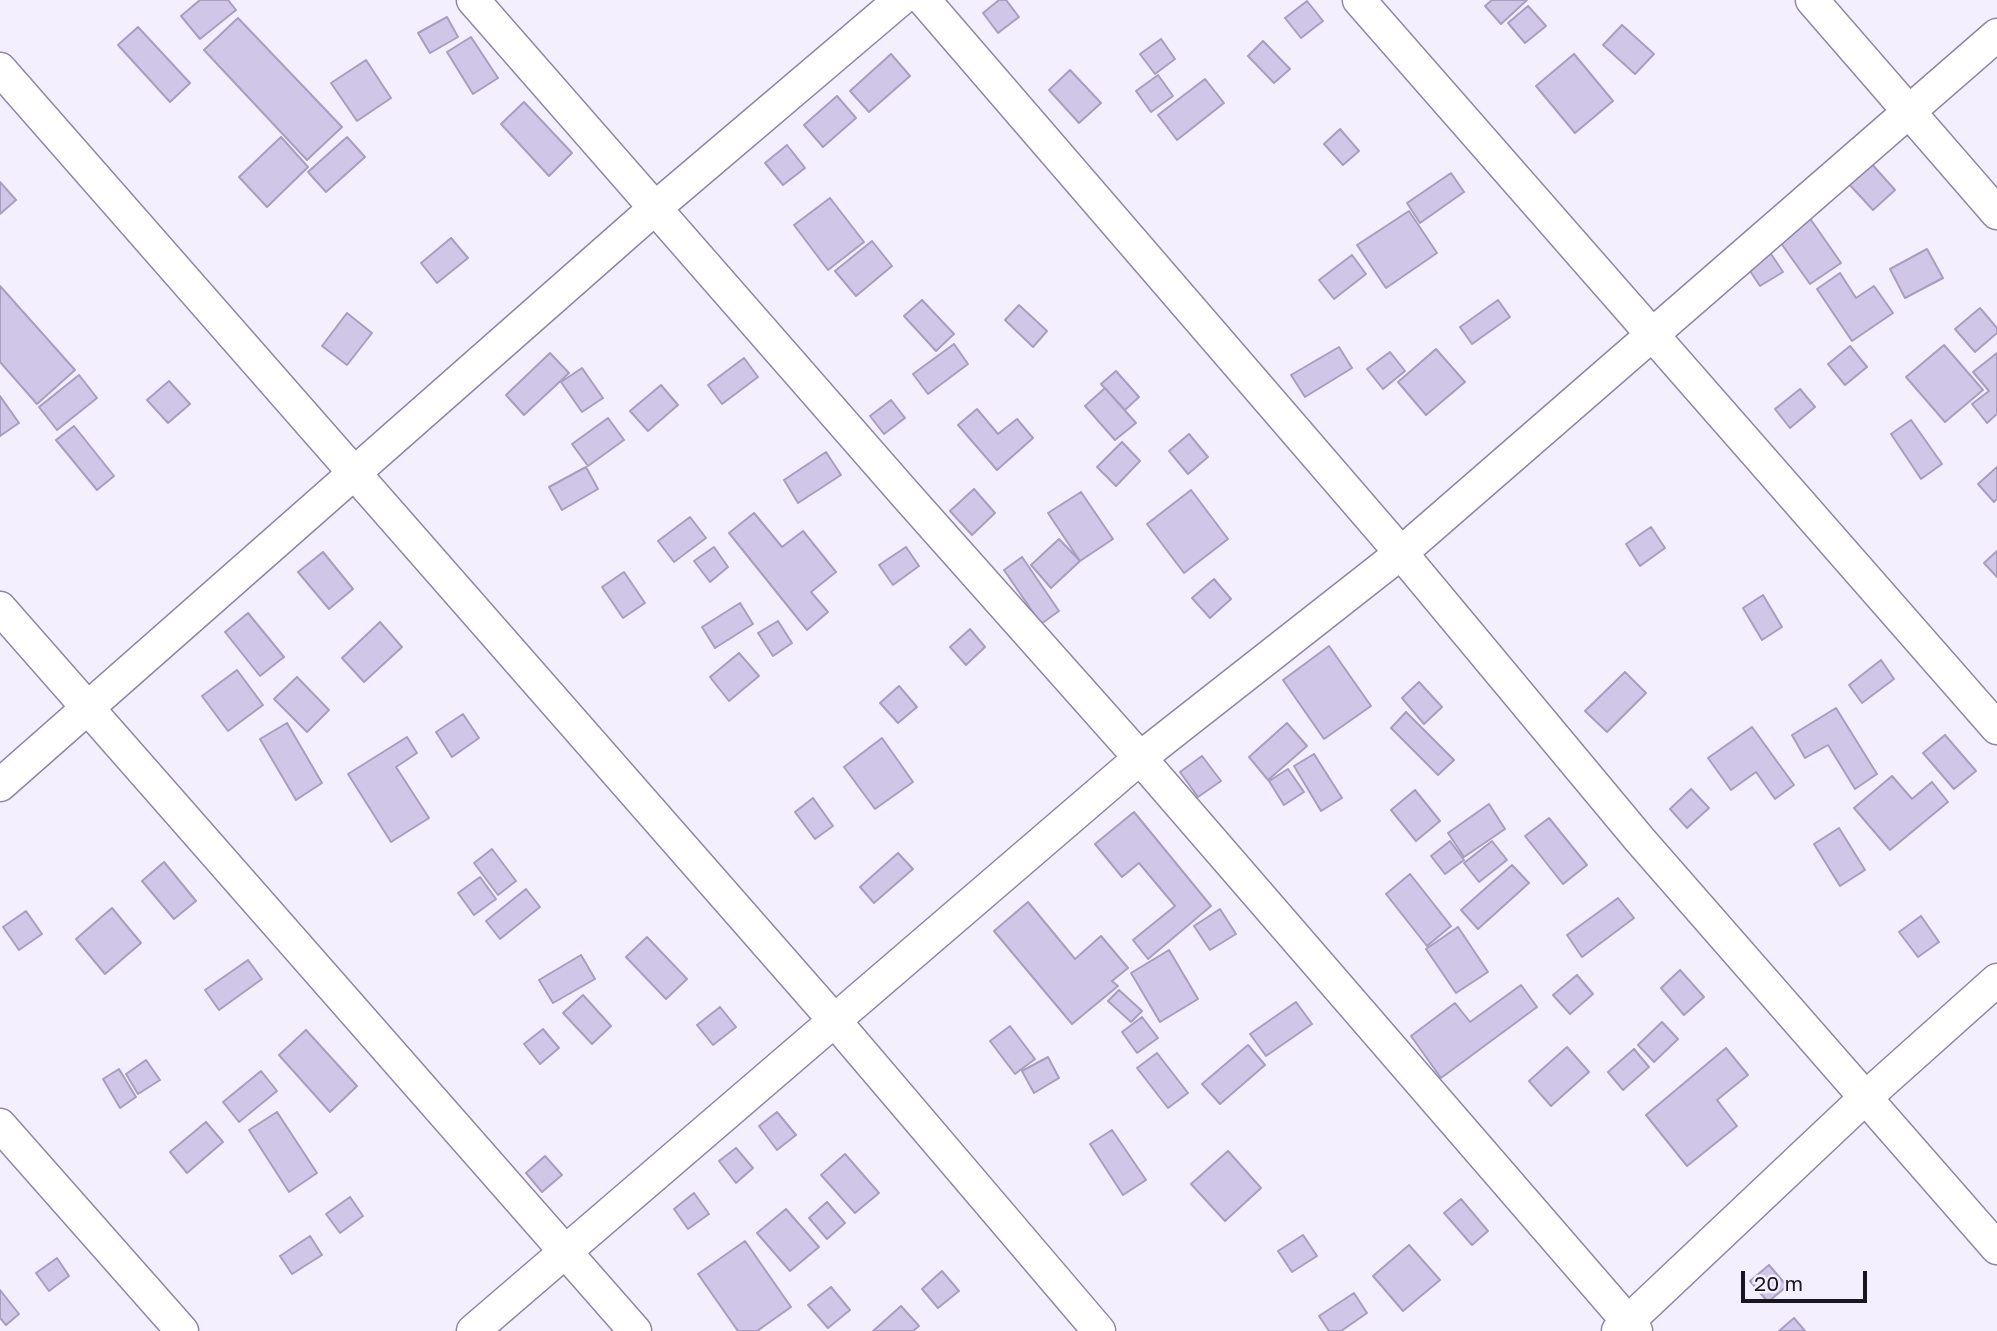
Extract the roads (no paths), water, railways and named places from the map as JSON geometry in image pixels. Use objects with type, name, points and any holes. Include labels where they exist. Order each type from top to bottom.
[{"type":"street","points":[[473,0],[654,209],[1140,758],[1628,1328],[1865,1098],[1997,980]]},
{"type":"street","points":[[0,785],[654,209],[900,0]]},
{"type":"street","points":[[923,0],[1401,553],[1640,840],[1997,1248]]},
{"type":"street","points":[[1359,0],[1997,728]]},
{"type":"street","points":[[1812,0],[1997,213]]},
{"type":"street","points":[[474,1331],[1140,758],[1401,553],[1997,35]]},
{"type":"street","points":[[0,69],[834,1020],[1099,1331]]},
{"type":"street","points":[[0,608],[635,1331]]},
{"type":"street","points":[[0,1125],[183,1331]]}]
